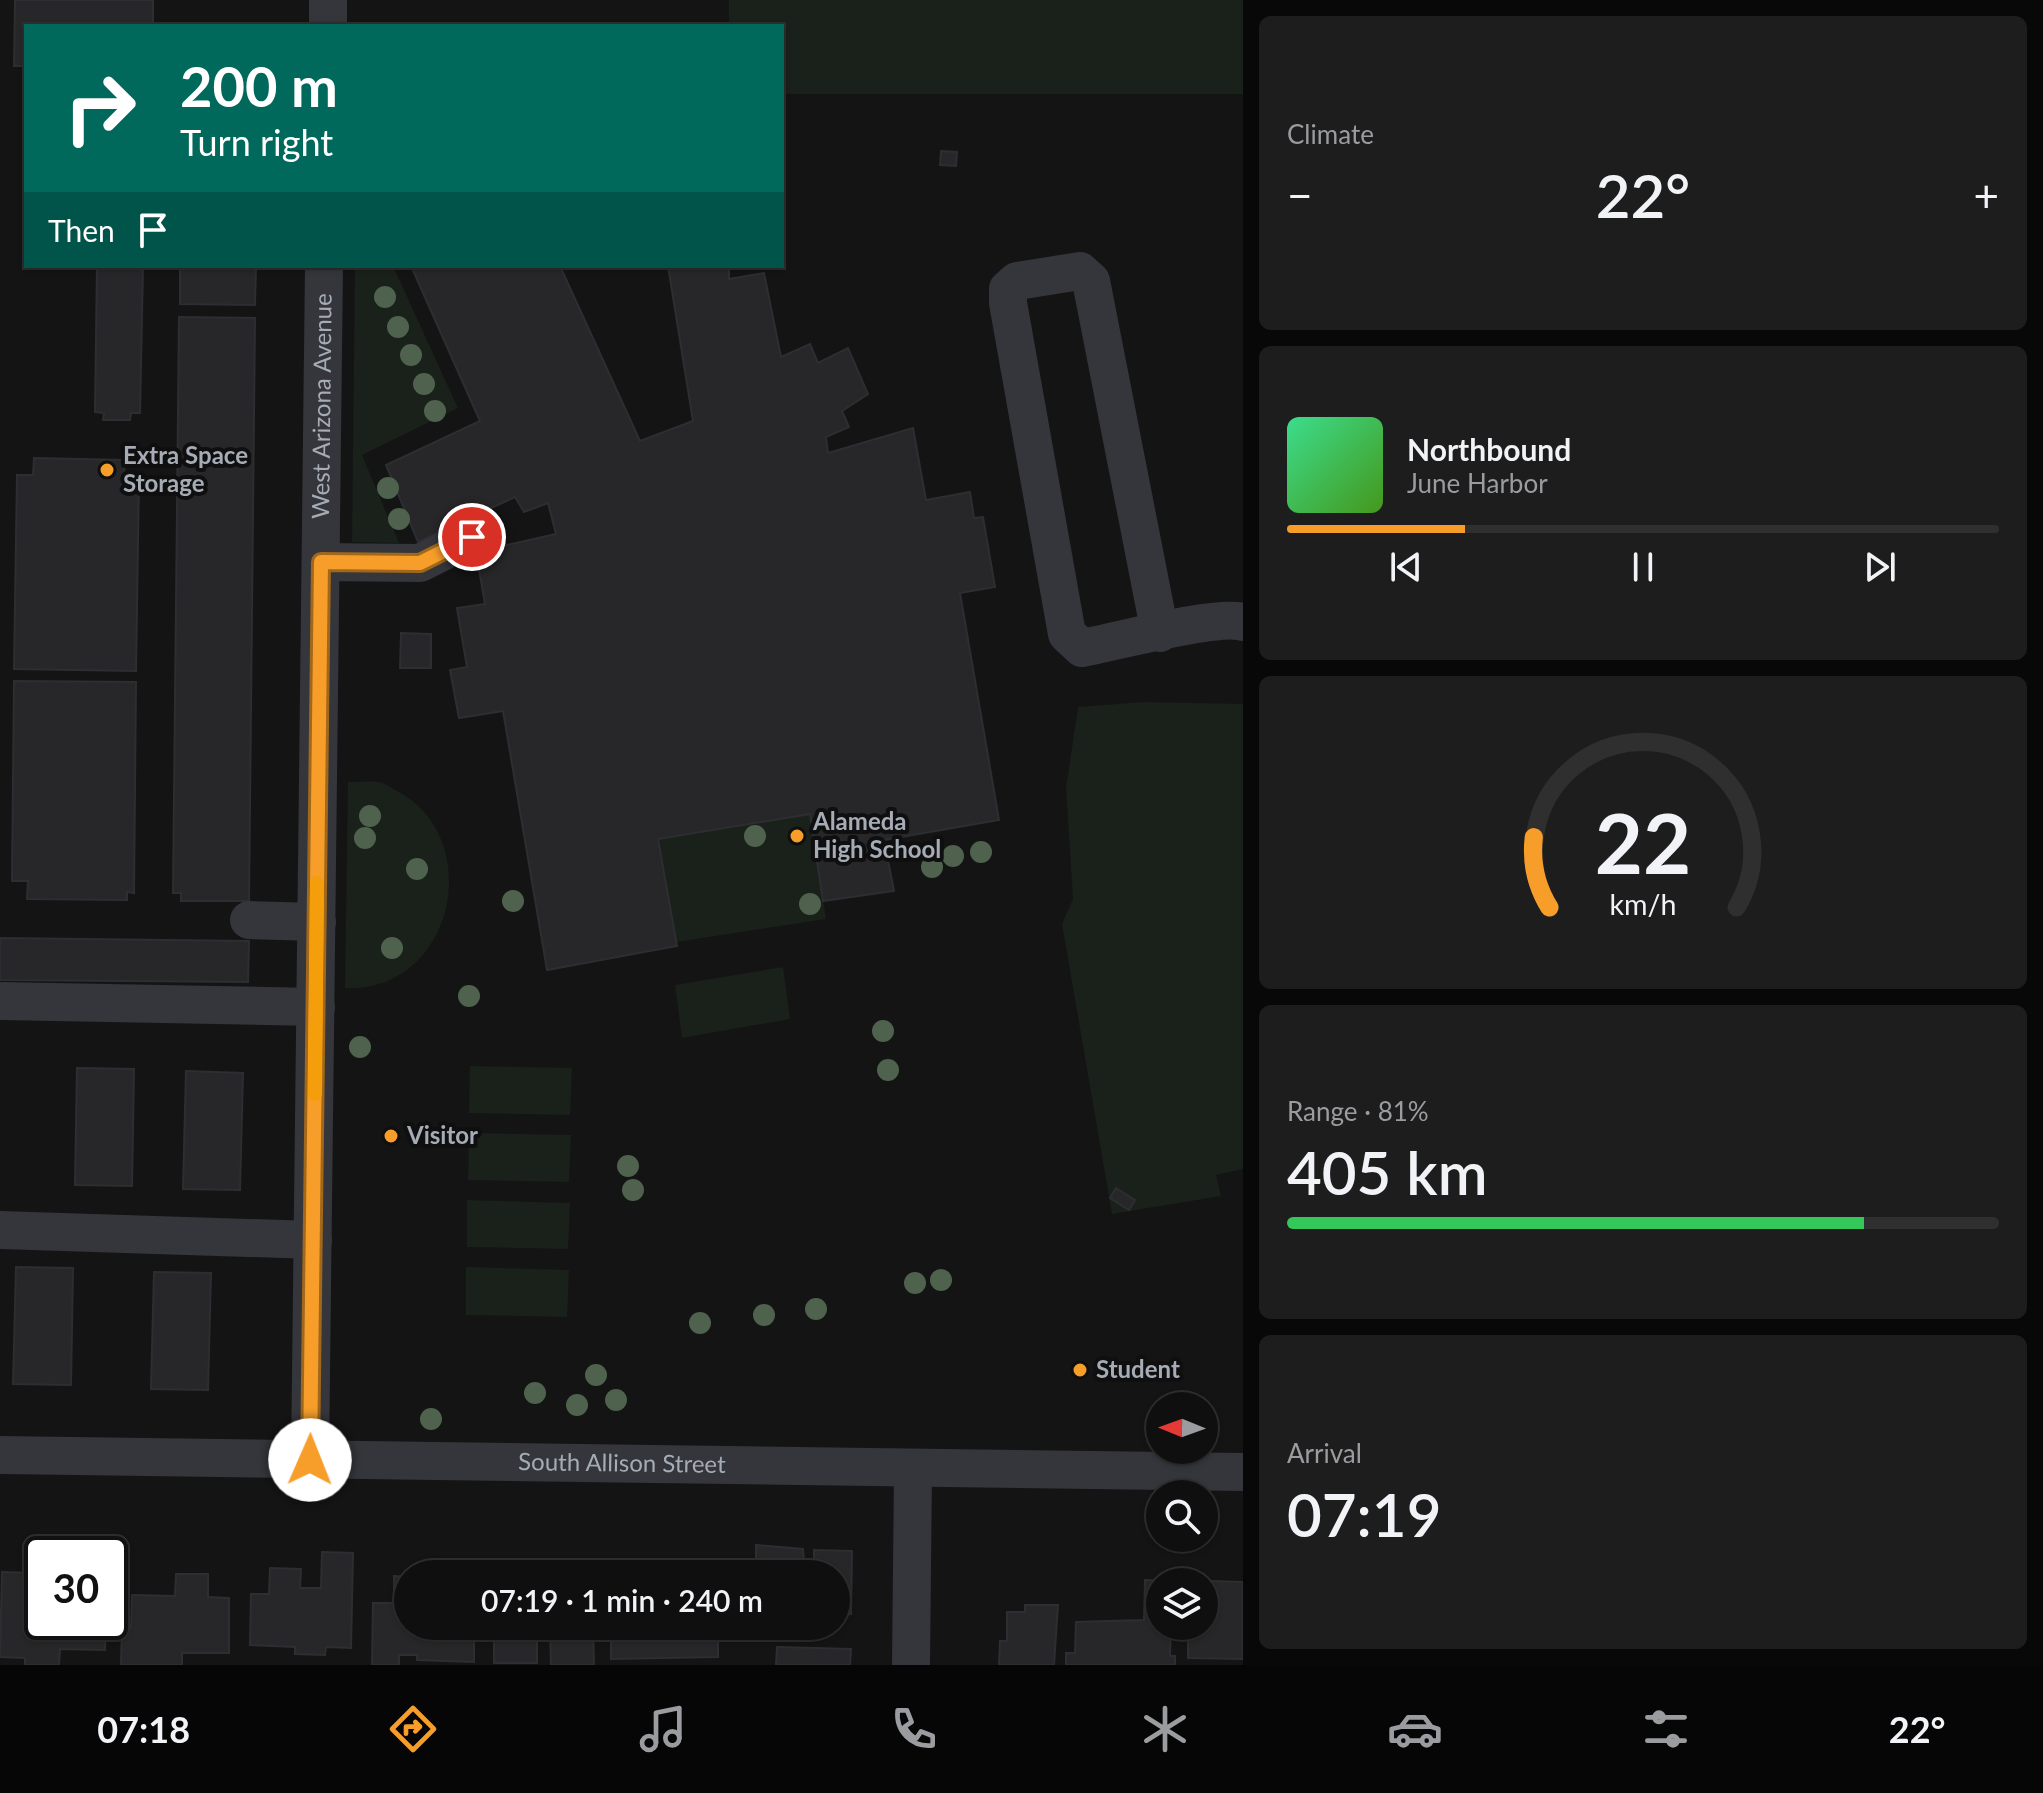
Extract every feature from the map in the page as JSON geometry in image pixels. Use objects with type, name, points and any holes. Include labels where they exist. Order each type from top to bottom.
[{"type":"street","points":[[328,0],[328,24]]},
{"type":"street","name":"West Arizona Avenue","points":[[310,1460],[324,268]]},
{"type":"street","points":[[1160,633],[1091,281],[1080,271],[1017,281],[1008,289],[1008,303],[1067,634],[1082,648],[1160,633],[1210,621],[1243,622]]},
{"type":"street","points":[[321,562],[420,563],[472,537]]},
{"type":"street","points":[[249,920],[317,922]]},
{"type":"street","points":[[0,1001],[316,1007]]},
{"type":"street","points":[[0,1230],[313,1240]]},
{"type":"street","name":"South Allison Street","points":[[0,1455],[1243,1472]]},
{"type":"street","points":[[911,1665],[913,1469]]},
{"type":"shaded area","points":[[729,0],[1243,0],[1243,94],[784,94],[784,24],[729,24]]},
{"type":"shaded area","points":[[355,268],[394,268],[458,408],[362,455],[399,543],[352,542]]},
{"type":"shaded area","points":[[1143,702],[1243,704],[1243,1169],[1216,1175],[1221,1196],[1112,1214],[1062,924],[1073,899],[1066,788],[1078,707]]},
{"type":"shaded area","points":[[348,782],[384,784],[401,793],[428,816],[443,846],[449,879],[445,912],[432,942],[411,967],[381,983],[345,988]]},
{"type":"shaded area","points":[[810,814],[826,919],[676,942],[658,839]]},
{"type":"shaded area","points":[[783,967],[790,1019],[682,1038],[675,985]]},
{"type":"shaded area","points":[[470,1066],[572,1068],[570,1115],[469,1113]]},
{"type":"shaded area","points":[[469,1133],[571,1135],[569,1182],[468,1180]]},
{"type":"shaded area","points":[[467,1200],[570,1203],[568,1249],[467,1247]]},
{"type":"shaded area","points":[[466,1267],[569,1270],[567,1317],[466,1315]]},
{"type":"building","points":[[15,0],[153,0],[153,24],[24,24],[24,66],[14,66]]},
{"type":"building","points":[[941,151],[957,152],[956,166],[940,165]]},
{"type":"building","points":[[97,268],[143,268],[140,413],[131,413],[130,420],[103,420],[104,413],[95,412]]},
{"type":"building","points":[[180,268],[256,268],[255,305],[180,304]]},
{"type":"building","points":[[412,268],[561,268],[640,441],[693,421],[668,268],[729,268],[729,279],[764,273],[781,357],[810,344],[818,363],[848,348],[868,394],[842,411],[849,427],[826,437],[828,453],[913,428],[926,500],[970,492],[974,518],[983,517],[995,587],[960,593],[999,820],[884,840],[894,891],[823,901],[810,814],[658,839],[677,946],[547,970],[503,711],[459,718],[450,670],[467,667],[457,608],[485,604],[476,552],[556,534],[548,503],[524,512],[515,497],[418,542],[386,465],[480,421]]},
{"type":"building","points":[[179,317],[255,318],[249,901],[181,901],[181,893],[173,893]]},
{"type":"building","points":[[34,458],[125,460],[124,477],[139,477],[136,671],[14,669],[17,475],[33,475]]},
{"type":"building","points":[[401,633],[431,634],[431,668],[400,668]]},
{"type":"building","points":[[14,681],[136,682],[134,893],[127,892],[127,900],[27,899],[28,881],[12,881]]},
{"type":"building","points":[[0,938],[249,941],[248,982],[0,980]]},
{"type":"building","points":[[77,1068],[134,1069],[132,1186],[75,1185]]},
{"type":"building","points":[[186,1071],[243,1073],[240,1190],[183,1189]]},
{"type":"building","points":[[1116,1188],[1135,1200],[1129,1210],[1110,1198]]},
{"type":"building","points":[[16,1267],[73,1268],[71,1385],[13,1384]]},
{"type":"building","points":[[154,1272],[211,1273],[208,1390],[151,1389]]},
{"type":"building","points":[[756,1545],[803,1549],[804,1560],[756,1560]]},
{"type":"building","points":[[814,1550],[852,1551],[851,1614],[850,1560],[814,1560]]},
{"type":"building","points":[[322,1552],[353,1553],[351,1648],[326,1647],[325,1655],[295,1654],[295,1647],[250,1645],[251,1594],[269,1594],[270,1568],[301,1569],[300,1588],[321,1588]]},
{"type":"building","points":[[2,1572],[24,1573],[24,1640],[105,1640],[105,1650],[60,1649],[59,1665],[25,1665],[25,1658],[0,1657]]},
{"type":"building","points":[[176,1574],[208,1574],[208,1597],[229,1598],[229,1653],[182,1653],[182,1665],[121,1665],[122,1640],[128,1640],[128,1628],[131,1628],[132,1595],[175,1596]]},
{"type":"building","points":[[1146,1580],[1146,1640],[1171,1640],[1170,1656],[1175,1656],[1175,1665],[1066,1665],[1066,1653],[1075,1653],[1076,1622],[1144,1620]]},
{"type":"building","points":[[1218,1581],[1243,1582],[1243,1659],[1188,1658],[1188,1640],[1218,1640]]},
{"type":"building","points":[[373,1603],[394,1603],[394,1640],[474,1640],[474,1662],[417,1660],[417,1655],[399,1655],[399,1665],[372,1665]]},
{"type":"building","points":[[1025,1605],[1058,1605],[1054,1665],[999,1665],[1000,1641],[1007,1641],[1007,1612],[1025,1612]]},
{"type":"building","points":[[494,1640],[537,1640],[537,1663],[494,1663]]},
{"type":"building","points":[[550,1640],[593,1640],[594,1665],[551,1665]]},
{"type":"building","points":[[611,1640],[718,1640],[718,1657],[611,1659]]},
{"type":"building","points":[[777,1647],[851,1649],[850,1665],[776,1665]]},
{"type":"slow traffic","points":[[315,1094],[317,883]]},
{"type":"place","name":"Extra Space Storage","points":[[107,470]]},
{"type":"place","name":"Alameda High School","points":[[797,836]]},
{"type":"place","name":"Visitor","points":[[391,1136]]},
{"type":"place","name":"Student","points":[[1080,1370]]},
{"type":"route","points":[[310,1460],[321,562],[420,563],[472,537]]}]
